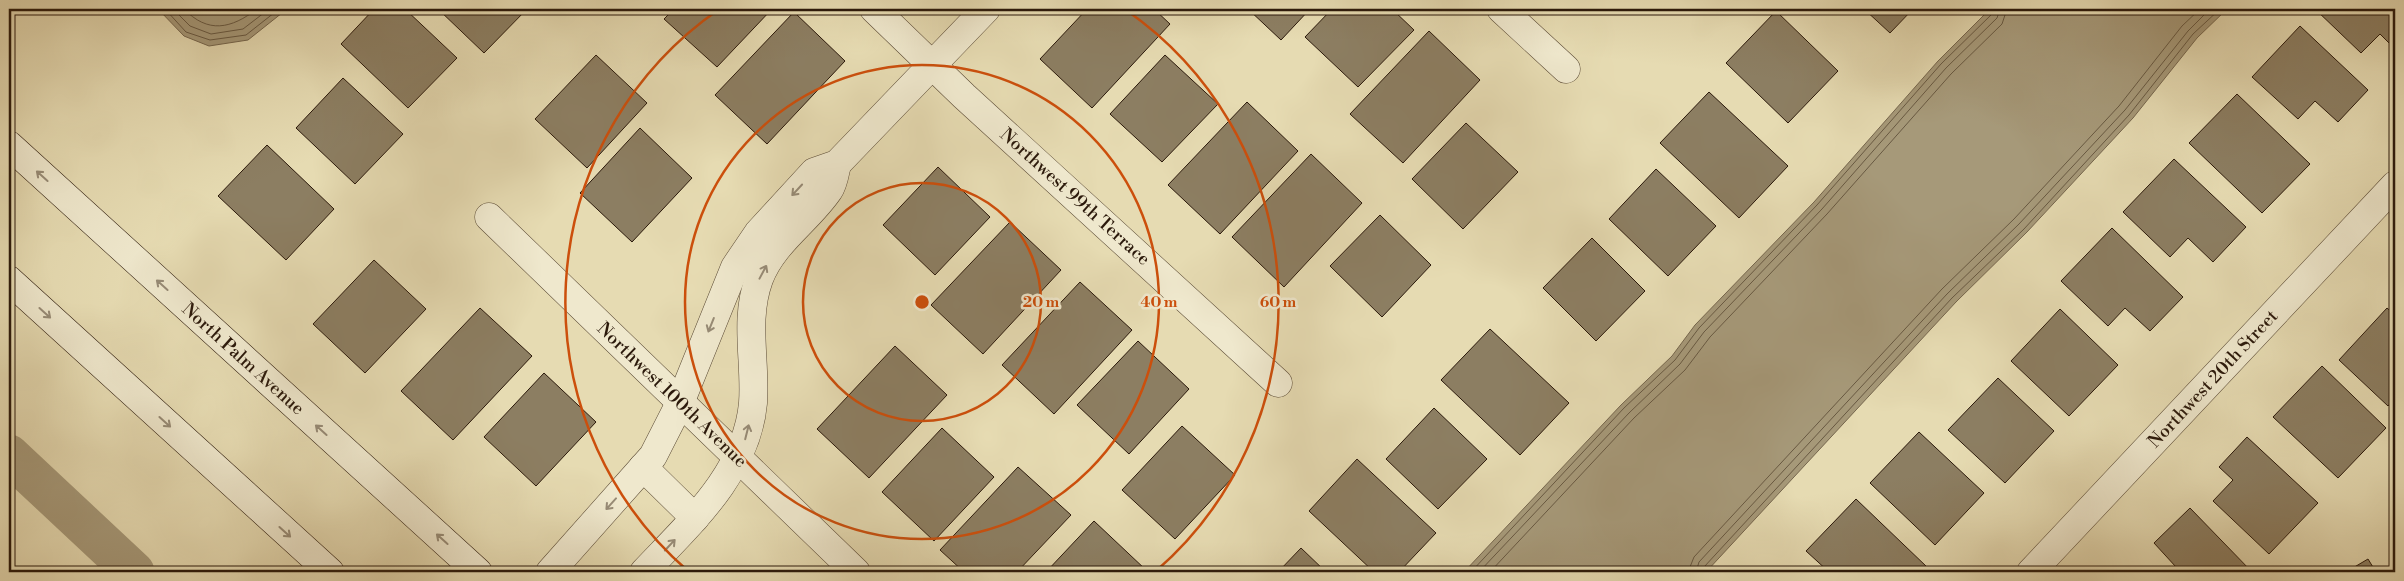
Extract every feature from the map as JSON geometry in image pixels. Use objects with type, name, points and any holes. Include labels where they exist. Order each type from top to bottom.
[{"type":"street","name":"Northwest 99th Terrace","points":[[874,9],[933,66],[1278,383]]},
{"type":"street","points":[[550,572],[652,456],[680,403],[735,267],[758,233],[814,172],[837,164],[986,9]]},
{"type":"street","points":[[1501,9],[1566,69]]},
{"type":"street","name":"North Palm Avenue","points":[[9,145],[478,572]]},
{"type":"street","points":[[644,572],[706,506],[738,458],[748,433],[753,404],[751,313],[759,278],[776,248],[830,189],[837,164]]},
{"type":"street","name":"Northwest 20th Street","points":[[2030,572],[2395,185]]},
{"type":"street","name":"Northwest 100th Avenue","points":[[489,217],[856,572]]},
{"type":"street","points":[[9,280],[330,572]]},
{"type":"street","points":[[643,467],[695,518]]},
{"type":"water","points":[[158,9],[287,9],[248,40],[209,46],[184,36]]},
{"type":"water","points":[[1990,9],[2227,9],[2197,38],[2133,118],[2027,232],[1956,302],[1706,572],[1464,572],[1621,405],[1672,356],[1695,325],[1814,202],[1938,61]]},
{"type":"building","points":[[374,9],[405,9],[457,58],[408,108],[341,44]]},
{"type":"building","points":[[438,9],[527,9],[484,53]]},
{"type":"building","points":[[674,9],[772,9],[717,67],[664,19]]},
{"type":"building","points":[[1087,9],[1154,9],[1170,24],[1092,108],[1040,59]]},
{"type":"building","points":[[1248,9],[1310,9],[1281,40]]},
{"type":"building","points":[[1332,9],[1392,9],[1414,30],[1358,87],[1305,37]]},
{"type":"building","points":[[1864,9],[1913,9],[1890,33]]},
{"type":"building","points":[[2315,9],[2395,9],[2395,49],[2380,34],[2361,53]]},
{"type":"building","points":[[1776,11],[1838,71],[1788,123],[1726,63]]},
{"type":"building","points":[[794,12],[845,61],[767,144],[715,95]]},
{"type":"building","points":[[2300,26],[2368,90],[2338,122],[2315,101],[2298,119],[2252,77]]},
{"type":"building","points":[[1429,31],[1480,80],[1403,163],[1350,114]]},
{"type":"building","points":[[596,55],[647,103],[587,168],[535,119]]},
{"type":"building","points":[[1165,55],[1218,104],[1162,162],[1110,114]]},
{"type":"building","points":[[343,78],[403,134],[355,184],[296,128]]},
{"type":"building","points":[[1709,92],[1788,166],[1739,218],[1660,143]]},
{"type":"building","points":[[2237,94],[2310,164],[2262,213],[2189,143]]},
{"type":"building","points":[[1247,102],[1298,151],[1220,234],[1168,185]]},
{"type":"building","points":[[1466,123],[1518,172],[1463,229],[1412,179]]},
{"type":"building","points":[[640,128],[692,178],[632,242],[580,193]]},
{"type":"building","points":[[267,145],[334,209],[286,260],[218,196]]},
{"type":"building","points":[[1311,154],[1362,203],[1284,287],[1232,237]]},
{"type":"building","points":[[2174,159],[2246,227],[2213,262],[2188,238],[2170,257],[2123,212]]},
{"type":"building","points":[[938,167],[990,217],[935,275],[883,225]]},
{"type":"building","points":[[1656,169],[1716,226],[1668,276],[1609,219]]},
{"type":"building","points":[[1380,215],[1431,265],[1382,317],[1330,266]]},
{"type":"building","points":[[1010,222],[1061,270],[983,354],[931,305]]},
{"type":"building","points":[[2112,228],[2183,297],[2150,331],[2125,308],[2108,326],[2061,281]]},
{"type":"building","points":[[1592,238],[1645,291],[1596,341],[1543,288]]},
{"type":"building","points":[[374,260],[426,309],[365,373],[313,324]]},
{"type":"building","points":[[1080,282],[1132,330],[1054,414],[1002,365]]},
{"type":"building","points":[[480,308],[532,356],[453,440],[401,391]]},
{"type":"building","points":[[2387,308],[2395,315],[2395,398],[2388,406],[2339,360]]},
{"type":"building","points":[[2060,309],[2118,365],[2069,416],[2011,361]]},
{"type":"building","points":[[1490,329],[1569,403],[1520,455],[1441,380]]},
{"type":"building","points":[[1138,341],[1189,389],[1129,454],[1077,405]]},
{"type":"building","points":[[895,346],[947,395],[869,478],[817,429]]},
{"type":"building","points":[[2322,366],[2386,428],[2338,478],[2273,417]]},
{"type":"building","points":[[544,373],[596,422],[536,486],[484,437]]},
{"type":"building","points":[[1998,378],[2054,431],[2005,483],[1948,430]]},
{"type":"building","points":[[1434,408],[1487,459],[1438,509],[1386,459]]},
{"type":"building","points":[[1182,426],[1235,475],[1175,539],[1122,490]]},
{"type":"building","points":[[942,428],[994,477],[934,541],[882,492]]},
{"type":"building","points":[[1919,432],[1984,493],[1935,545],[1870,483]]},
{"type":"building","points":[[2247,437],[2318,503],[2269,554],[2213,501],[2233,480],[2219,467]]},
{"type":"building","points":[[1357,459],[1436,533],[1399,572],[1374,572],[1309,511]]},
{"type":"building","points":[[1018,467],[1071,515],[1017,572],[964,572],[940,550]]},
{"type":"building","points":[[1856,499],[1927,567],[1922,572],[1829,572],[1806,551]]},
{"type":"building","points":[[2190,508],[2252,572],[2171,572],[2176,567],[2154,543]]},
{"type":"building","points":[[1094,521],[1146,570],[1144,572],[1046,572]]},
{"type":"building","points":[[1301,548],[1326,572],[1278,572]]},
{"type":"building","points":[[2368,559],[2376,572],[2346,572]]},
{"type":"waterway","points":[[9,455],[134,572]]}]
